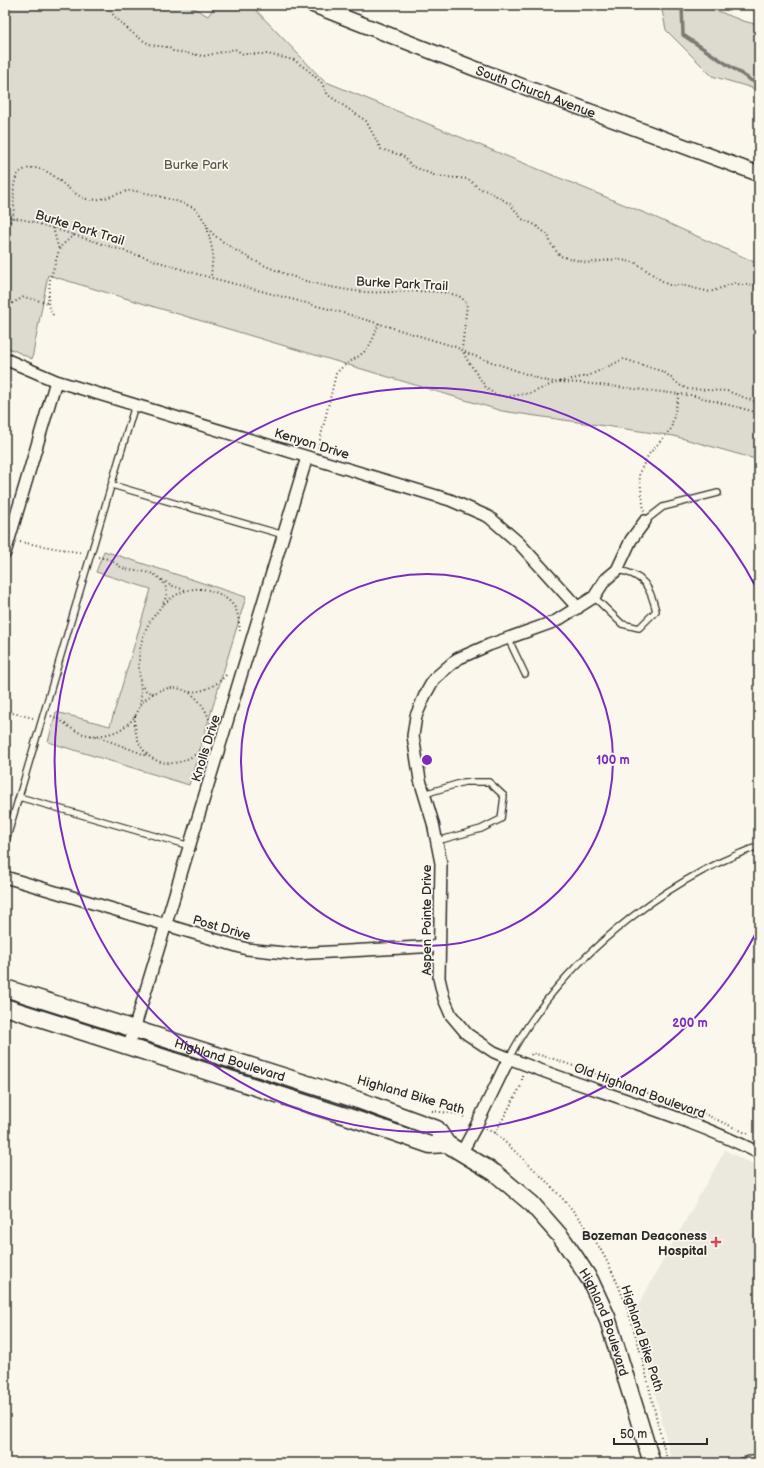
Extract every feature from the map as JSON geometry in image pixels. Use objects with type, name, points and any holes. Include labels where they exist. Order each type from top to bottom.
[{"type":"main road","name":"Highland Boulevard","points":[[5,988],[135,1031],[358,1100],[437,1129],[447,1144],[495,1173],[532,1204],[561,1237],[576,1257],[590,1280],[607,1316],[652,1463]]},
{"type":"main road","name":"Highland Boulevard","points":[[5,1007],[129,1046],[430,1145],[447,1144]]},
{"type":"street","name":"South Church Avenue","points":[[313,5],[476,69],[759,174]]},
{"type":"street","name":"Kenyon Drive","points":[[5,359],[56,381],[450,500],[489,517],[519,543],[578,608]]},
{"type":"street","points":[[5,553],[56,381]]},
{"type":"street","name":"Knolls Drive","points":[[129,1046],[135,1031],[284,535],[311,458]]},
{"type":"street","points":[[594,597],[605,580],[617,570],[631,540],[645,521]]},
{"type":"street","name":"Aspen Pointe Drive","points":[[509,1058],[480,1044],[467,1034],[451,1015],[444,999],[439,978],[438,946],[441,863],[437,841],[424,794],[413,736],[416,716],[434,679],[457,659],[508,638],[556,621],[594,597]]},
{"type":"street","name":"Post Drive","points":[[5,877],[247,949],[294,954],[438,946]]},
{"type":"street","points":[[462,1152],[478,1124],[509,1058]]},
{"type":"street","name":"Old Highland Boulevard","points":[[509,1058],[684,1120],[728,1138],[759,1153]]},
{"type":"lane","points":[[5,844],[135,405]]},
{"type":"lane","points":[[112,485],[284,535]]},
{"type":"lane","points":[[645,521],[663,507],[718,493]]},
{"type":"lane","points":[[594,597],[622,624],[639,628],[656,611],[650,590],[640,578],[624,571],[617,570]]},
{"type":"lane","points":[[508,638],[525,674]]},
{"type":"lane","points":[[424,794],[464,782],[489,782],[504,796],[501,819],[481,829],[437,841]]},
{"type":"lane","points":[[19,797],[190,846]]},
{"type":"lane","points":[[509,1058],[529,1024],[551,994],[605,939],[645,908],[678,886],[716,864],[759,846]]},
{"type":"lane","points":[[737,1463],[759,1456]]},
{"type":"path","points":[[105,5],[123,26],[151,45],[170,47],[174,51],[204,56],[235,49],[243,54],[267,54],[294,60],[321,82],[328,95],[366,122],[382,149],[402,156],[412,166],[436,176],[468,179],[480,189],[488,191],[510,204],[522,218],[535,224],[548,235],[551,244],[560,256],[587,263],[617,259],[636,263],[668,285],[681,285],[710,292],[735,283],[741,285],[759,284]]},
{"type":"path","name":"Burke Park Trail","points":[[12,218],[16,179],[20,172],[34,168],[49,172],[72,191],[86,198],[100,199],[134,191],[193,207],[213,234],[243,256],[298,279],[364,292],[447,293],[460,296],[467,304],[465,313],[463,351],[466,358],[487,389],[495,394],[505,397],[531,393],[557,382],[588,376],[624,359],[664,372],[681,386],[688,389],[727,391],[759,403]]},
{"type":"path","name":"Burke Park Trail","points":[[5,216],[30,221],[211,277],[379,323],[456,347],[546,382],[584,383],[691,395],[759,413]]},
{"type":"path","points":[[5,228],[12,218]]},
{"type":"path","name":"Burke Park Trail","points":[[206,226],[213,253],[211,277]]},
{"type":"path","points":[[53,228],[59,251]]},
{"type":"path","points":[[53,315],[48,303],[50,280],[60,247],[74,235]]},
{"type":"path","points":[[5,307],[24,297],[48,303]]},
{"type":"path","points":[[311,458],[336,374],[340,368],[363,353],[369,347],[379,323]]},
{"type":"path","points":[[645,521],[639,474],[649,454],[671,429],[679,394]]},
{"type":"path","points":[[9,541],[32,546],[71,550],[111,560],[128,569],[149,572],[173,586],[186,590]]},
{"type":"path","points":[[161,580],[166,591],[163,605]]},
{"type":"path","points":[[140,706],[142,696],[139,660],[142,641],[150,622],[163,605],[172,598],[186,590],[198,588],[220,594],[234,607],[240,632]]},
{"type":"path","points":[[93,736],[102,735],[121,729],[135,714],[140,706],[154,693],[168,688],[189,692],[206,690],[218,683],[227,674]]},
{"type":"path","points":[[141,684],[147,692],[154,693]]},
{"type":"path","points":[[189,692],[205,707],[211,725]]},
{"type":"path","points":[[5,711],[16,712],[42,721]]},
{"type":"path","points":[[44,714],[59,719],[76,731],[168,763],[184,761],[198,754],[205,746]]},
{"type":"path","points":[[135,714],[135,731],[138,741],[146,754],[152,758]]},
{"type":"path","name":"Highland Bike Path","points":[[430,1110],[447,1114],[459,1114],[495,1133],[562,1196],[580,1219],[604,1256],[621,1296],[651,1390],[668,1463]]},
{"type":"shaded area","name":"Bozeman Deaconess Hospital","points":[[725,1150],[759,1168],[759,1463],[672,1463],[653,1384],[632,1316]]},
{"type":"green space","name":"Burke Park","points":[[5,5],[188,5],[208,16],[216,5],[251,5],[324,81],[652,216],[759,264],[759,460],[674,436],[502,411],[48,275],[32,359],[5,346]]},
{"type":"green space","points":[[661,5],[709,5],[710,8],[743,21],[759,25],[759,90],[712,76],[666,30]]},
{"type":"green space","points":[[104,551],[246,597],[189,785],[48,742],[56,712],[110,726],[151,589],[96,572]]},
{"type":"waterway","points":[[682,5],[683,35],[752,81],[759,81]]},
{"type":"place","name":"Bozeman Deaconess Hospital","points":[[716,1242]]}]
